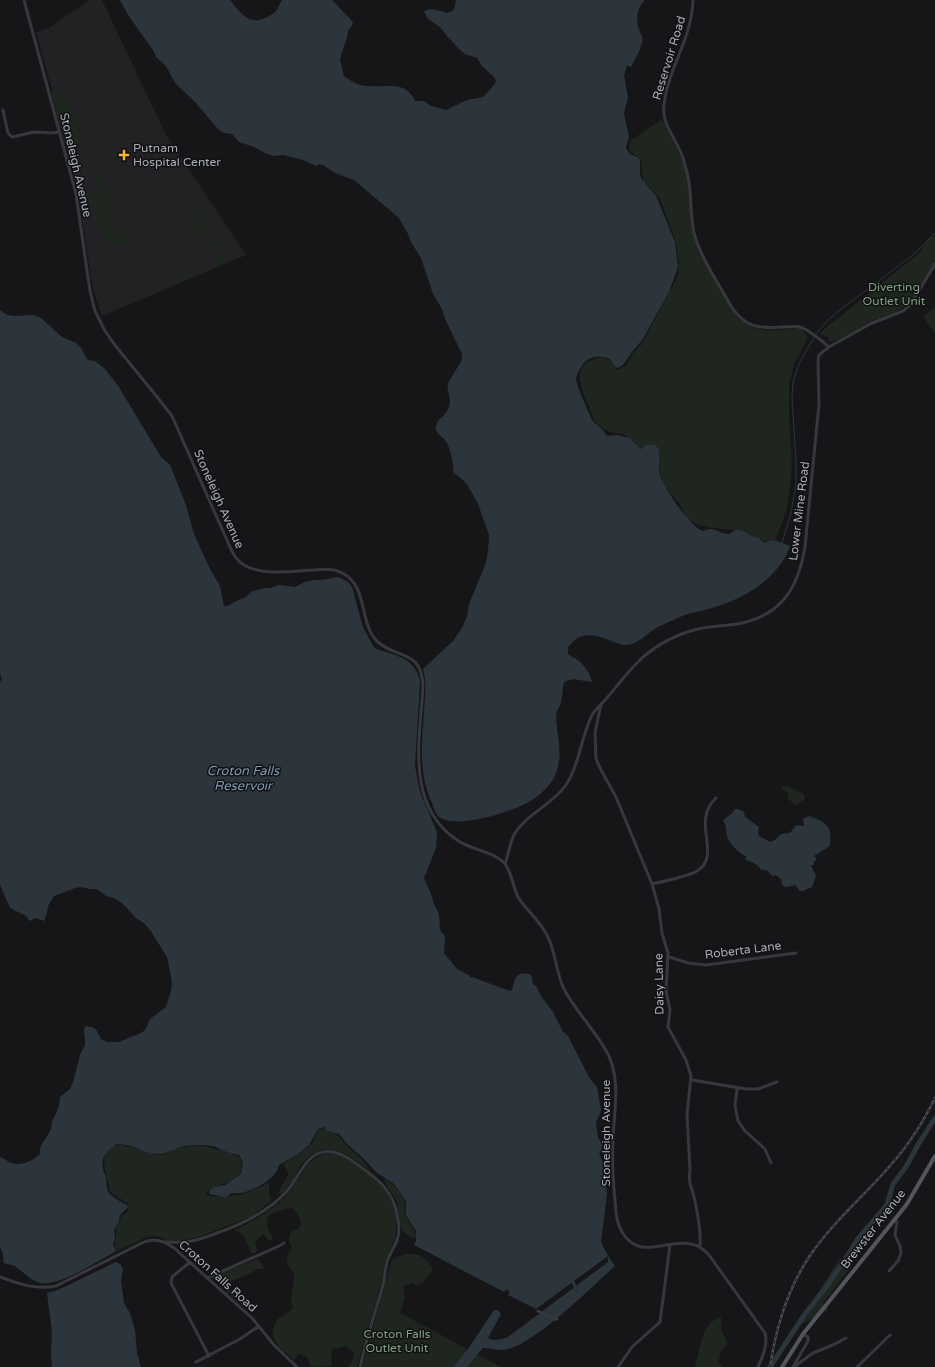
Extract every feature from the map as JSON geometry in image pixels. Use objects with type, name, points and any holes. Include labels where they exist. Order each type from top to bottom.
[{"type":"main road","name":"Brewster Avenue","points":[[782,1367],[803,1334],[912,1197],[935,1156]]},
{"type":"street","name":"Stoneleigh Avenue","points":[[24,0],[76,194],[90,291],[95,311],[105,331],[172,416],[234,556],[245,566],[258,570],[330,569],[340,572],[351,579],[358,590],[366,621],[372,636],[383,646],[410,658],[416,664],[421,672],[423,687],[418,746],[418,765],[424,791],[433,814],[444,829],[458,841],[468,847],[494,856],[504,864],[518,896],[539,923],[549,939],[563,988],[604,1047],[613,1067],[616,1095],[612,1161],[617,1215],[620,1228],[624,1235],[632,1242],[642,1247],[655,1248],[689,1243],[700,1247]]},
{"type":"street","name":"Reservoir Road","points":[[693,0],[691,24],[670,79],[664,98],[663,112],[666,124],[678,145],[686,168],[690,189],[694,231],[697,241],[708,265],[731,306],[741,318],[750,325],[762,328],[802,328],[829,347]]},
{"type":"street","points":[[3,110],[10,136],[15,137],[34,132],[59,132]]},
{"type":"street","name":"Lower Mine Road","points":[[504,864],[509,854],[511,841],[516,832],[528,819],[555,797],[566,784],[576,762],[586,728],[592,715],[639,662],[661,644],[676,636],[699,629],[738,624],[752,620],[766,614],[778,606],[788,596],[796,583],[802,566],[819,404],[819,355],[829,347],[870,324],[903,311],[914,299],[935,264]]},
{"type":"street","name":"Daisy Lane","points":[[602,704],[595,733],[596,759],[616,797],[652,884],[659,908],[662,933],[669,957],[666,990],[670,1010],[668,1026],[671,1035],[686,1060],[692,1080],[687,1114],[690,1170],[689,1179],[695,1201],[700,1247]]},
{"type":"street","points":[[652,884],[692,873],[703,866],[708,852],[704,821],[706,811],[710,803],[716,798]]},
{"type":"street","name":"Roberta Lane","points":[[669,957],[688,963],[706,965],[796,953]]},
{"type":"street","points":[[692,1080],[737,1089],[758,1088],[777,1082]]},
{"type":"street","points":[[737,1089],[735,1105],[738,1121],[745,1131],[764,1149],[771,1163]]},
{"type":"street","points":[[164,1242],[190,1242],[198,1240],[255,1217],[281,1198],[307,1162],[321,1152],[338,1152],[352,1160],[376,1178],[388,1190],[393,1199],[399,1225],[398,1239],[387,1261],[383,1283],[360,1367]]},
{"type":"street","points":[[889,1271],[898,1261],[901,1253],[900,1246],[895,1235],[897,1222],[895,1219]]},
{"type":"street","name":"Croton Falls Road","points":[[0,1277],[47,1288],[56,1286],[144,1242],[152,1240],[164,1242],[174,1248],[190,1262],[259,1326],[274,1345],[297,1367]]},
{"type":"street","points":[[207,1278],[284,1243]]},
{"type":"street","points":[[618,1367],[632,1347],[660,1322],[670,1245]]},
{"type":"street","points":[[700,1247],[716,1264],[764,1330],[766,1339],[765,1347],[758,1367]]},
{"type":"street","points":[[190,1262],[172,1277],[171,1283],[208,1356]]},
{"type":"street","points":[[538,1311],[553,1319],[557,1319]]},
{"type":"street","points":[[196,1362],[240,1339],[259,1326]]},
{"type":"street","points":[[794,1367],[808,1342],[808,1337],[803,1334]]},
{"type":"street","points":[[857,1367],[890,1335]]},
{"type":"street","points":[[794,1367],[813,1353],[846,1338]]},
{"type":"shaded area","name":"Putnam Hospital Center","points":[[89,0],[102,0],[166,135],[246,255],[102,316],[93,290],[78,194],[68,147],[36,32],[49,28]]},
{"type":"green space","points":[[51,92],[59,92],[68,99],[87,156],[84,160],[81,158],[83,156],[79,145],[72,147],[82,191],[98,193],[99,191],[90,163],[101,179],[108,193],[109,205],[107,219],[113,229],[130,237],[135,236],[128,243],[121,244],[100,234],[94,221],[93,204],[91,201],[79,196],[53,101]]},
{"type":"green space","points":[[662,119],[682,160],[687,176],[695,239],[736,315],[743,322],[758,329],[773,330],[799,328],[808,337],[794,365],[789,383],[789,417],[792,465],[790,485],[787,509],[776,539],[771,542],[763,542],[759,537],[751,536],[739,530],[707,527],[689,520],[663,482],[659,470],[656,446],[648,445],[641,449],[634,441],[625,435],[602,428],[594,419],[581,386],[580,373],[582,367],[586,363],[598,358],[605,358],[609,360],[618,370],[627,364],[633,353],[642,344],[678,276],[679,262],[675,239],[660,199],[643,180],[641,159],[629,151],[630,141]]},
{"type":"green space","points":[[184,200],[187,205],[188,203],[194,206],[199,206],[207,213],[206,219],[208,225],[226,262],[173,284],[165,280],[155,269],[156,267],[161,270],[160,272],[167,280],[169,278],[171,281],[185,274],[185,272],[187,274],[217,262],[216,260],[219,258],[215,248],[212,249],[211,247],[200,251],[201,254],[199,253],[198,248],[199,249],[209,245],[211,242],[207,232],[204,233],[203,231],[193,235],[192,238],[189,230],[204,217],[195,208],[184,206],[178,211]]},
{"type":"green space","name":"Diverting Outlet Unit","points":[[935,236],[935,262],[906,306],[867,323],[850,334],[833,341],[828,341],[829,338],[820,334],[918,254],[930,237]]},
{"type":"green space","points":[[935,308],[935,333],[927,323],[924,315]]},
{"type":"green space","points":[[783,786],[787,786],[804,794],[805,799],[795,806],[788,798],[788,793],[782,789]]},
{"type":"green space","points":[[323,1128],[338,1136],[363,1161],[371,1172],[345,1154],[338,1151],[323,1150],[315,1153],[305,1160],[290,1184],[279,1194],[279,1191],[288,1175],[284,1165],[285,1163],[308,1147],[313,1142],[318,1130]]},
{"type":"green space","points":[[120,1144],[156,1155],[163,1155],[180,1148],[192,1146],[204,1146],[232,1154],[239,1157],[241,1161],[242,1166],[240,1173],[229,1182],[209,1189],[206,1195],[226,1198],[231,1195],[240,1195],[269,1183],[271,1201],[252,1216],[202,1236],[183,1240],[167,1240],[157,1236],[147,1237],[117,1251],[114,1244],[116,1239],[116,1228],[122,1215],[127,1212],[129,1207],[127,1203],[110,1192],[105,1171],[104,1158],[112,1147]]},
{"type":"green space","points":[[330,1153],[339,1155],[350,1161],[385,1189],[394,1206],[397,1221],[395,1239],[384,1265],[383,1276],[357,1367],[349,1367],[348,1365],[352,1362],[354,1353],[346,1346],[332,1349],[332,1366],[311,1367],[306,1357],[299,1354],[294,1360],[275,1340],[273,1330],[276,1320],[288,1313],[293,1307],[291,1295],[294,1276],[287,1260],[288,1254],[292,1247],[289,1239],[292,1231],[298,1229],[301,1224],[298,1215],[293,1208],[279,1210],[267,1218],[267,1227],[273,1239],[270,1241],[264,1235],[260,1237],[255,1242],[257,1252],[253,1254],[243,1234],[234,1230],[254,1220],[274,1207],[291,1190],[308,1164],[314,1159]]},
{"type":"green space","points":[[385,1179],[391,1183],[404,1200],[407,1219],[416,1236],[414,1238],[403,1231],[396,1200],[385,1183]]},
{"type":"green space","name":"Croton Falls Outlet Unit","points":[[406,1254],[419,1255],[428,1261],[433,1269],[424,1282],[416,1286],[413,1283],[403,1286],[405,1299],[400,1313],[501,1367],[362,1367],[391,1262],[393,1259]]},
{"type":"green space","points":[[840,1258],[851,1267],[823,1303],[829,1310],[800,1325],[808,1315],[806,1312]]},
{"type":"green space","points":[[257,1259],[264,1267],[263,1269],[257,1269],[225,1284],[243,1302],[242,1306],[211,1277]]},
{"type":"green space","points":[[721,1317],[722,1331],[728,1344],[721,1351],[718,1363],[722,1367],[695,1367],[705,1331],[714,1320]]},
{"type":"water","points":[[120,0],[230,0],[245,16],[250,19],[259,20],[274,13],[282,0],[332,0],[352,21],[353,24],[348,31],[340,59],[344,76],[365,86],[395,86],[401,88],[411,94],[415,101],[424,101],[431,106],[446,110],[467,100],[483,97],[496,81],[494,77],[482,66],[477,58],[465,54],[440,27],[428,19],[424,12],[426,10],[432,9],[448,13],[454,10],[456,0],[645,0],[637,15],[642,43],[632,66],[630,67],[627,65],[624,75],[628,98],[624,113],[629,137],[626,147],[630,154],[639,158],[641,178],[656,196],[675,242],[678,267],[669,292],[643,339],[623,365],[618,368],[615,367],[610,359],[593,357],[584,363],[576,380],[592,420],[604,431],[607,436],[617,435],[630,438],[641,449],[650,445],[654,445],[658,448],[659,472],[661,479],[683,513],[696,527],[702,531],[711,529],[727,534],[740,530],[752,536],[758,537],[764,543],[774,540],[790,546],[779,566],[763,583],[732,601],[678,618],[656,628],[635,643],[623,645],[601,637],[589,635],[578,638],[573,642],[568,648],[568,654],[584,666],[592,682],[573,679],[564,682],[561,702],[556,714],[560,753],[558,768],[551,783],[542,793],[532,800],[513,809],[486,818],[458,821],[447,820],[439,817],[436,812],[425,780],[422,758],[425,690],[423,669],[454,640],[463,626],[467,616],[469,604],[486,563],[489,535],[478,504],[468,486],[454,473],[448,445],[436,429],[437,423],[449,407],[450,400],[448,383],[462,360],[462,354],[446,321],[442,309],[433,294],[421,258],[399,218],[354,180],[335,173],[323,165],[319,164],[316,166],[303,160],[283,155],[273,156],[239,142],[232,134],[224,133],[219,130],[195,102],[175,83],[166,66],[156,57],[153,50],[128,15]]},
{"type":"water","name":"Croton Falls Reservoir","points":[[0,310],[7,315],[33,315],[41,318],[62,337],[76,343],[81,348],[88,360],[95,361],[104,368],[117,384],[161,457],[170,465],[186,505],[194,534],[210,569],[220,586],[224,606],[228,606],[240,599],[245,598],[251,592],[264,588],[271,588],[279,585],[295,587],[305,582],[338,577],[348,582],[352,587],[363,627],[373,646],[376,649],[404,659],[418,674],[420,682],[415,766],[420,792],[437,832],[436,848],[424,878],[439,914],[440,930],[445,936],[444,953],[457,969],[470,976],[470,978],[472,977],[510,991],[512,990],[516,977],[521,974],[530,974],[533,984],[536,986],[541,996],[553,1012],[563,1032],[568,1036],[590,1079],[597,1087],[601,1110],[596,1122],[598,1138],[602,1143],[601,1152],[599,1154],[604,1165],[607,1194],[601,1242],[608,1256],[536,1309],[508,1295],[510,1292],[506,1289],[504,1292],[414,1245],[416,1241],[416,1231],[406,1215],[406,1201],[394,1184],[376,1172],[347,1144],[339,1134],[327,1131],[324,1127],[318,1129],[309,1145],[298,1154],[279,1165],[274,1175],[270,1179],[252,1190],[231,1193],[226,1198],[210,1194],[209,1190],[214,1187],[225,1185],[241,1174],[243,1162],[239,1155],[208,1145],[185,1146],[165,1153],[153,1154],[127,1145],[117,1144],[106,1154],[102,1165],[106,1177],[107,1190],[114,1198],[128,1207],[121,1214],[114,1230],[115,1239],[113,1244],[116,1251],[79,1272],[58,1281],[48,1283],[37,1282],[15,1266],[4,1263],[2,1250],[0,1248],[0,1157],[9,1162],[21,1164],[40,1154],[40,1148],[51,1130],[60,1097],[70,1089],[73,1082],[80,1055],[85,1045],[85,1026],[94,1028],[101,1039],[107,1042],[119,1042],[141,1033],[145,1030],[150,1019],[166,1007],[172,982],[167,957],[150,930],[122,903],[114,898],[106,896],[97,889],[81,887],[75,888],[54,896],[48,906],[44,921],[36,918],[30,921],[25,915],[10,908],[0,885],[0,682],[2,679],[0,673]]},
{"type":"water","points":[[735,809],[744,812],[745,817],[759,827],[759,836],[770,842],[775,840],[781,834],[790,833],[796,825],[804,826],[803,819],[809,816],[823,822],[829,828],[831,838],[830,846],[814,856],[817,859],[813,863],[815,864],[811,866],[816,876],[812,887],[800,891],[795,885],[786,887],[782,885],[781,879],[776,875],[772,876],[767,870],[762,870],[754,863],[744,859],[747,857],[735,848],[728,839],[723,821]]},
{"type":"water","points":[[608,1256],[615,1266],[561,1315],[529,1339],[514,1347],[502,1350],[483,1348],[467,1367],[454,1367],[494,1310],[498,1310],[501,1314],[488,1338],[495,1340],[508,1337],[608,1262]]},
{"type":"water","points":[[116,1262],[121,1265],[123,1269],[121,1281],[124,1303],[130,1313],[135,1330],[137,1353],[141,1367],[52,1367],[52,1332],[47,1293],[58,1290]]},
{"type":"waterway","points":[[816,334],[836,313],[914,254],[935,233]]},
{"type":"waterway","points":[[782,543],[791,513],[796,484],[792,399],[793,382],[799,364],[814,337]]},
{"type":"waterway","points":[[770,1367],[805,1314],[827,1286],[857,1240],[887,1205],[893,1184],[906,1167],[935,1118]]},
{"type":"waterway","points":[[573,1282],[576,1289]]},
{"type":"railway","points":[[770,1367],[779,1323],[794,1282],[801,1270],[825,1236],[903,1150],[924,1119],[935,1098]]},
{"type":"place","name":"Putnam Hospital Center","points":[[124,155]]}]
